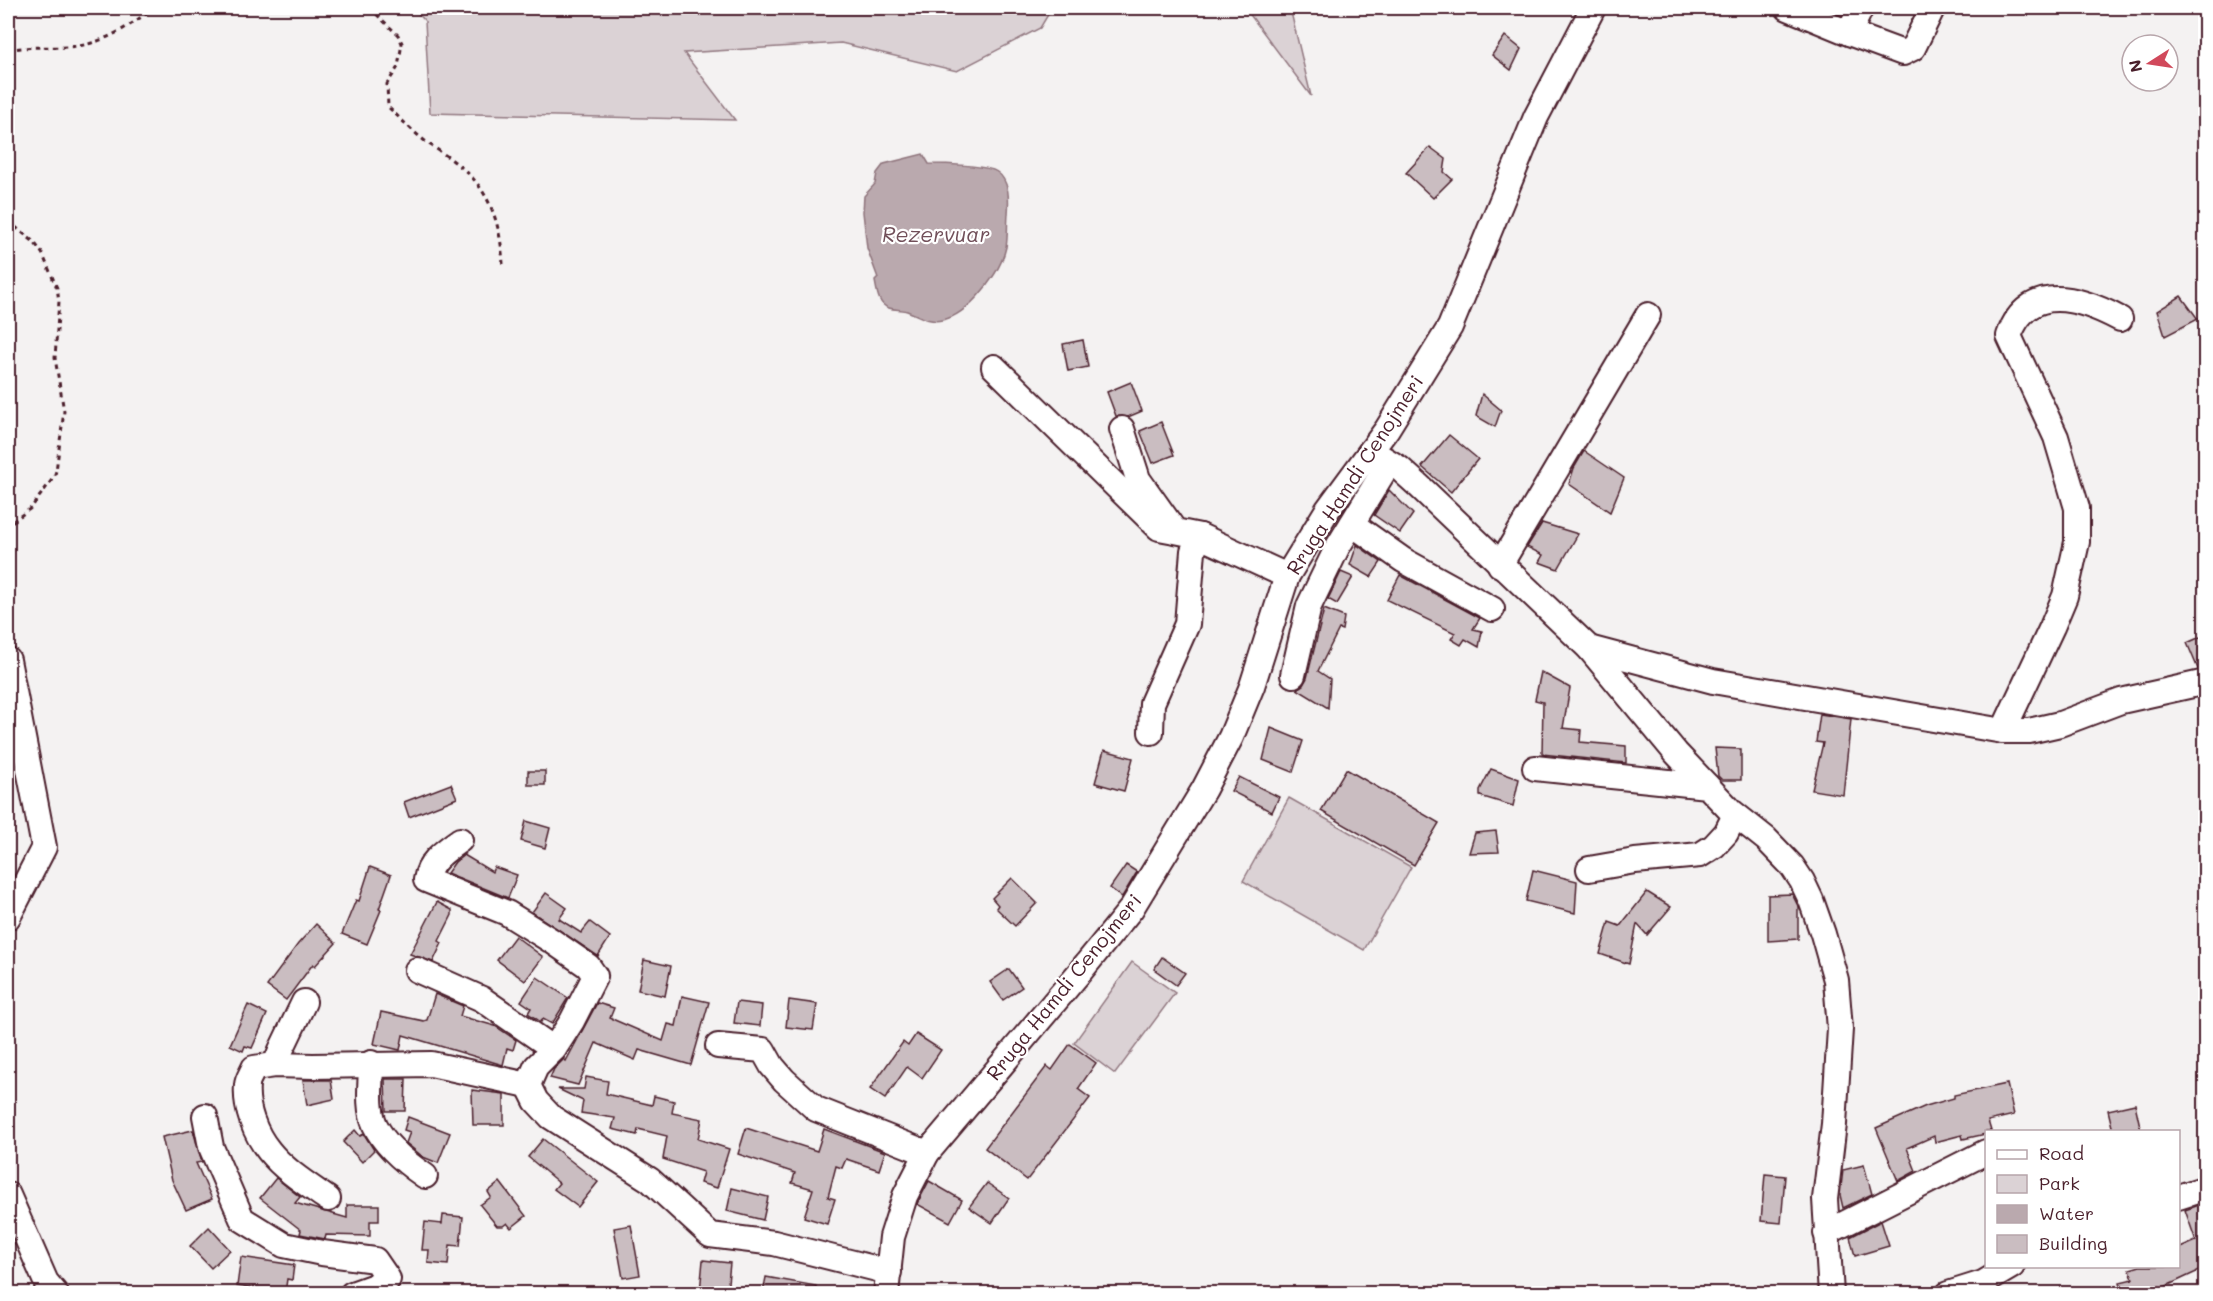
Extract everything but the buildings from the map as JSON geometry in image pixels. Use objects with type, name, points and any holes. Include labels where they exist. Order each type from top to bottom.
[{"type":"street","name":"Rruga Hamdi Cenojmeri","points":[[888,1282],[892,1237],[905,1196],[927,1153],[1131,909],[1204,789],[1231,737],[1252,686],[1287,576],[1328,510],[1380,457],[1387,429],[1450,327],[1536,117],[1593,8]]},
{"type":"street","points":[[1788,8],[1903,53],[1912,48],[1932,9]]},
{"type":"street","points":[[1849,33],[1861,8]]},
{"type":"street","points":[[2002,731],[2065,596],[2077,542],[2077,508],[2056,438],[2009,336],[2014,324],[2024,312],[2041,301],[2054,298],[2095,306],[2120,319]]},
{"type":"street","points":[[1500,564],[1648,315]]},
{"type":"street","points":[[994,367],[1159,528],[1200,536],[1287,576]]},
{"type":"street","points":[[1122,429],[1138,478],[1174,531]]},
{"type":"street","points":[[1293,675],[1309,606],[1337,548],[1352,524],[1380,457],[1399,468],[1419,486],[1589,648],[1676,753],[1735,815],[1766,839],[1792,866],[1802,881],[1819,923],[1836,980],[1840,1029],[1834,1124],[1826,1182],[1826,1233],[1831,1293]]},
{"type":"street","points":[[1352,524],[1403,560],[1492,609]]},
{"type":"street","points":[[1151,732],[1152,703],[1187,624],[1193,551],[1200,536]]},
{"type":"street","points":[[1589,648],[1713,681],[2002,731],[2029,731],[2061,723],[2121,701],[2205,681]]},
{"type":"street","points":[[8,660],[44,847],[8,918]]},
{"type":"street","points":[[1535,768],[1707,786]]},
{"type":"street","points":[[1589,869],[1635,861],[1700,855],[1714,846],[1726,833],[1735,815]]},
{"type":"street","points":[[460,840],[439,855],[428,871],[426,880],[507,913],[588,966],[595,976],[590,990],[572,1021],[554,1049],[536,1067],[528,1085]]},
{"type":"street","points":[[417,970],[482,999],[554,1049]]},
{"type":"street","points":[[275,1065],[304,1002]]},
{"type":"street","points":[[718,1046],[763,1050],[772,1066],[784,1080],[816,1109],[927,1153]]},
{"type":"street","points":[[371,1063],[371,1108],[375,1125],[399,1156],[424,1176]]},
{"type":"street","points":[[328,1199],[296,1176],[269,1152],[257,1132],[250,1114],[247,1084],[254,1068],[275,1065],[431,1064],[528,1085]]},
{"type":"street","points":[[528,1085],[536,1101],[551,1117],[650,1180],[710,1234],[774,1243],[888,1282]]},
{"type":"street","points":[[206,1116],[211,1147],[242,1220],[284,1245],[375,1260],[388,1279],[383,1289],[352,1293]]},
{"type":"street","points":[[1826,1233],[1985,1153]]},
{"type":"street","points":[[2180,1196],[2205,1188]]},
{"type":"street","points":[[8,1194],[46,1282],[56,1293]]},
{"type":"street","points":[[1948,1293],[1983,1283],[2009,1268]]},
{"type":"path","points":[[8,50],[23,46],[78,45],[98,41],[118,32],[153,8]]},
{"type":"path","points":[[370,8],[398,35],[402,43],[398,67],[387,84],[388,106],[429,144],[441,151],[475,180],[490,204],[495,218],[502,245],[503,264]]},
{"type":"path","points":[[8,220],[34,242],[54,276],[59,301],[55,358],[64,411],[54,477],[31,508],[8,525]]},
{"type":"green space","points":[[413,8],[1052,8],[1040,28],[957,71],[841,43],[684,53],[735,120],[430,113],[425,21]]},
{"type":"green space","points":[[1245,8],[1290,8],[1311,96]]},
{"type":"green space","points":[[1289,798],[1411,867],[1364,950],[1243,881]]},
{"type":"green space","points":[[1132,962],[1175,993],[1115,1074],[1074,1043]]},
{"type":"water","name":"Rezervuar","points":[[923,154],[929,164],[975,166],[997,172],[1004,180],[1008,197],[1007,243],[998,268],[982,291],[963,310],[937,321],[882,304],[875,281],[878,278],[867,248],[863,212],[864,196],[875,184],[877,173],[884,164]]}]
